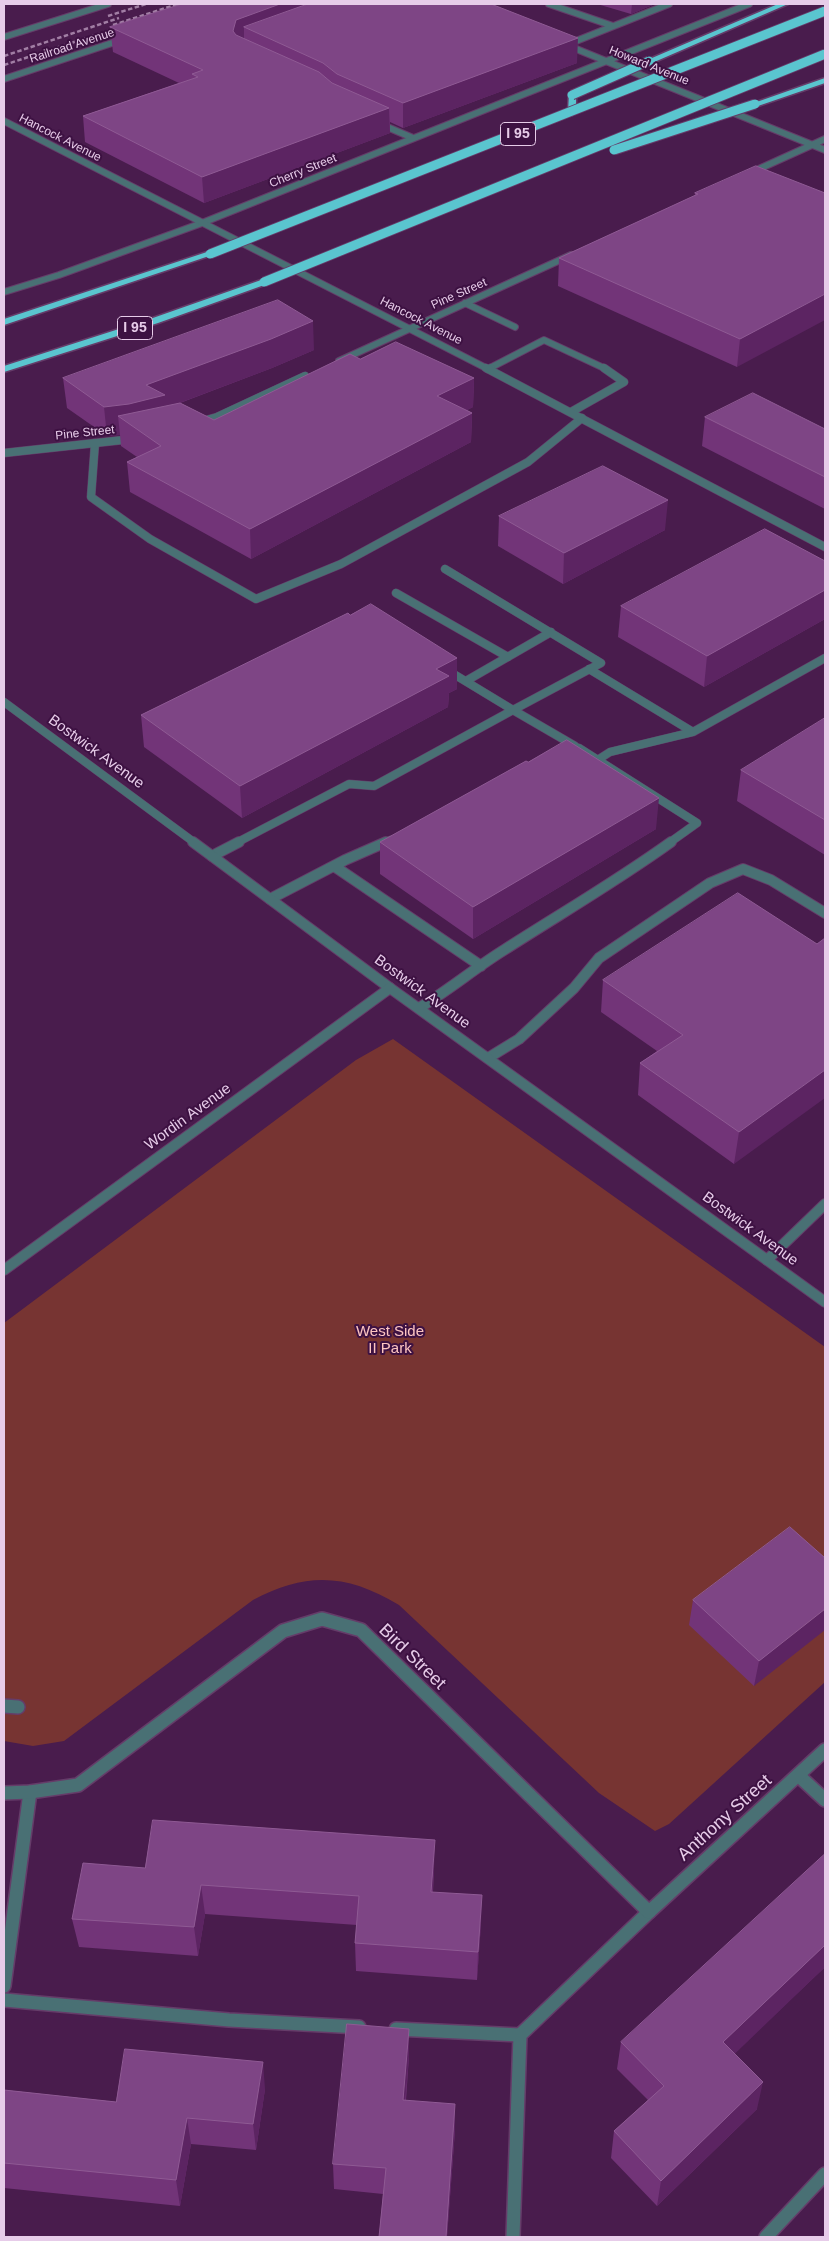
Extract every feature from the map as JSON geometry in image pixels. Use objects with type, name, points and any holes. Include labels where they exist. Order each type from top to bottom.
[{"type":"highway","points":[[572,112],[572,95],[784,4]]},
{"type":"highway","name":"I 95","points":[[4,322],[210,254],[825,11]]},
{"type":"highway","name":"I 95","points":[[4,369],[146,324],[264,282],[825,54]]},
{"type":"highway","points":[[519,179],[825,80]]},
{"type":"street","name":"Railroad Avenue","points":[[4,37],[108,4]]},
{"type":"street","points":[[549,4],[613,26]]},
{"type":"street","points":[[566,45],[669,4]]},
{"type":"street","name":"Cherry Street","points":[[4,292],[60,275],[202,223],[749,4]]},
{"type":"street","name":"Railroad Avenue","points":[[4,79],[127,38]]},
{"type":"street","name":"Howard Avenue","points":[[557,41],[825,150]]},
{"type":"street","points":[[369,119],[414,138]]},
{"type":"street","name":"Hancock Avenue","points":[[4,121],[488,368],[825,547]]},
{"type":"street","points":[[746,175],[825,139]]},
{"type":"street","name":"Pine Street","points":[[334,363],[580,251]]},
{"type":"street","points":[[465,303],[516,327]]},
{"type":"street","points":[[488,368],[544,340],[611,371],[624,382],[571,412]]},
{"type":"street","points":[[189,424],[217,417],[316,372]]},
{"type":"street","points":[[95,443],[91,497],[107,511],[166,548],[256,599],[341,564],[528,462],[582,418]]},
{"type":"street","name":"Pine Street","points":[[4,454],[142,437]]},
{"type":"street","points":[[212,856],[349,784],[374,786],[601,662],[445,569]]},
{"type":"street","points":[[396,593],[508,657]]},
{"type":"street","points":[[466,681],[551,632]]},
{"type":"street","points":[[599,759],[610,752],[694,732],[825,658]]},
{"type":"street","points":[[419,1008],[502,951],[639,865],[697,823],[599,759],[571,748],[442,666]]},
{"type":"street","points":[[589,669],[694,732]]},
{"type":"street","name":"Bostwick Avenue","points":[[4,702],[390,988],[825,1302]]},
{"type":"street","points":[[270,899],[304,884],[361,851],[397,838]]},
{"type":"street","points":[[334,866],[481,966]]},
{"type":"street","points":[[488,1058],[519,1039],[574,988],[598,958],[710,883],[743,869],[771,880],[825,913]]},
{"type":"street","name":"Wordin Avenue","points":[[5,1268],[390,988]]},
{"type":"street","points":[[767,1260],[825,1204]]},
{"type":"street","name":"Bird Street","points":[[4,1792],[30,1792],[78,1785],[283,1631],[322,1619],[361,1630],[648,1912]]},
{"type":"street","points":[[4,1706],[18,1707]]},
{"type":"street","name":"Anthony Street","points":[[520,2036],[648,1912],[825,1750]]},
{"type":"street","points":[[798,1776],[825,1800]]},
{"type":"street","points":[[4,1986],[30,1792]]},
{"type":"street","points":[[4,2000],[228,2020],[520,2036],[513,2237]]},
{"type":"street","points":[[766,2237],[825,2174]]},
{"type":"green space","name":"West Side II Park","points":[[393,1039],[825,1347],[825,1682],[669,1824],[655,1831],[599,1793],[399,1605],[362,1587],[345,1582],[327,1580],[291,1584],[253,1600],[64,1741],[33,1746],[4,1741],[4,1323],[356,1060]]},
{"type":"building","points":[[182,4],[280,4],[236,20],[233,31],[236,35],[319,72],[332,83],[389,108],[202,177],[83,116],[198,77],[192,74],[203,70],[110,27]]},
{"type":"building","points":[[308,4],[491,4],[578,38],[403,103],[337,74],[323,63],[244,27]]},
{"type":"building","points":[[756,166],[825,193],[825,294],[740,339],[559,258],[698,194],[695,193]]},
{"type":"building","points":[[278,300],[313,321],[271,339],[146,385],[165,395],[129,404],[104,407],[63,378]]},
{"type":"building","points":[[396,342],[474,378],[437,396],[472,413],[250,529],[127,462],[161,446],[118,416],[180,403],[214,420],[350,354],[360,359]]},
{"type":"building","points":[[753,393],[825,429],[825,477],[705,417]]},
{"type":"building","points":[[603,466],[668,500],[564,553],[499,516]]},
{"type":"building","points":[[765,529],[825,561],[825,590],[707,656],[621,606]]},
{"type":"building","points":[[371,604],[457,658],[436,669],[449,676],[240,786],[141,715],[348,613],[350,615]]},
{"type":"building","points":[[825,718],[825,820],[741,770]]},
{"type":"building","points":[[567,740],[659,798],[473,907],[380,842],[526,761],[528,762]]},
{"type":"building","points":[[738,893],[817,944],[825,938],[825,1070],[739,1132],[640,1063],[683,1035],[603,980]]},
{"type":"building","points":[[790,1527],[825,1558],[825,1609],[759,1661],[693,1600]]},
{"type":"building","points":[[153,1820],[435,1840],[431,1892],[482,1895],[478,1952],[355,1943],[359,1896],[201,1885],[194,1927],[72,1919],[83,1863],[145,1868]]},
{"type":"building","points":[[825,1854],[825,1945],[723,2042],[763,2082],[661,2181],[614,2131],[664,2086],[621,2042]]},
{"type":"building","points":[[347,2024],[409,2029],[403,2100],[455,2104],[446,2237],[379,2237],[386,2168],[333,2164]]},
{"type":"building","points":[[125,2049],[263,2062],[253,2124],[187,2118],[176,2180],[4,2163],[4,2090],[116,2102]]},
{"type":"railway","points":[[108,16],[146,4]]},
{"type":"railway","points":[[113,25],[178,4]]},
{"type":"railway","points":[[4,56],[119,18]]},
{"type":"railway","points":[[4,65],[123,26]]}]
